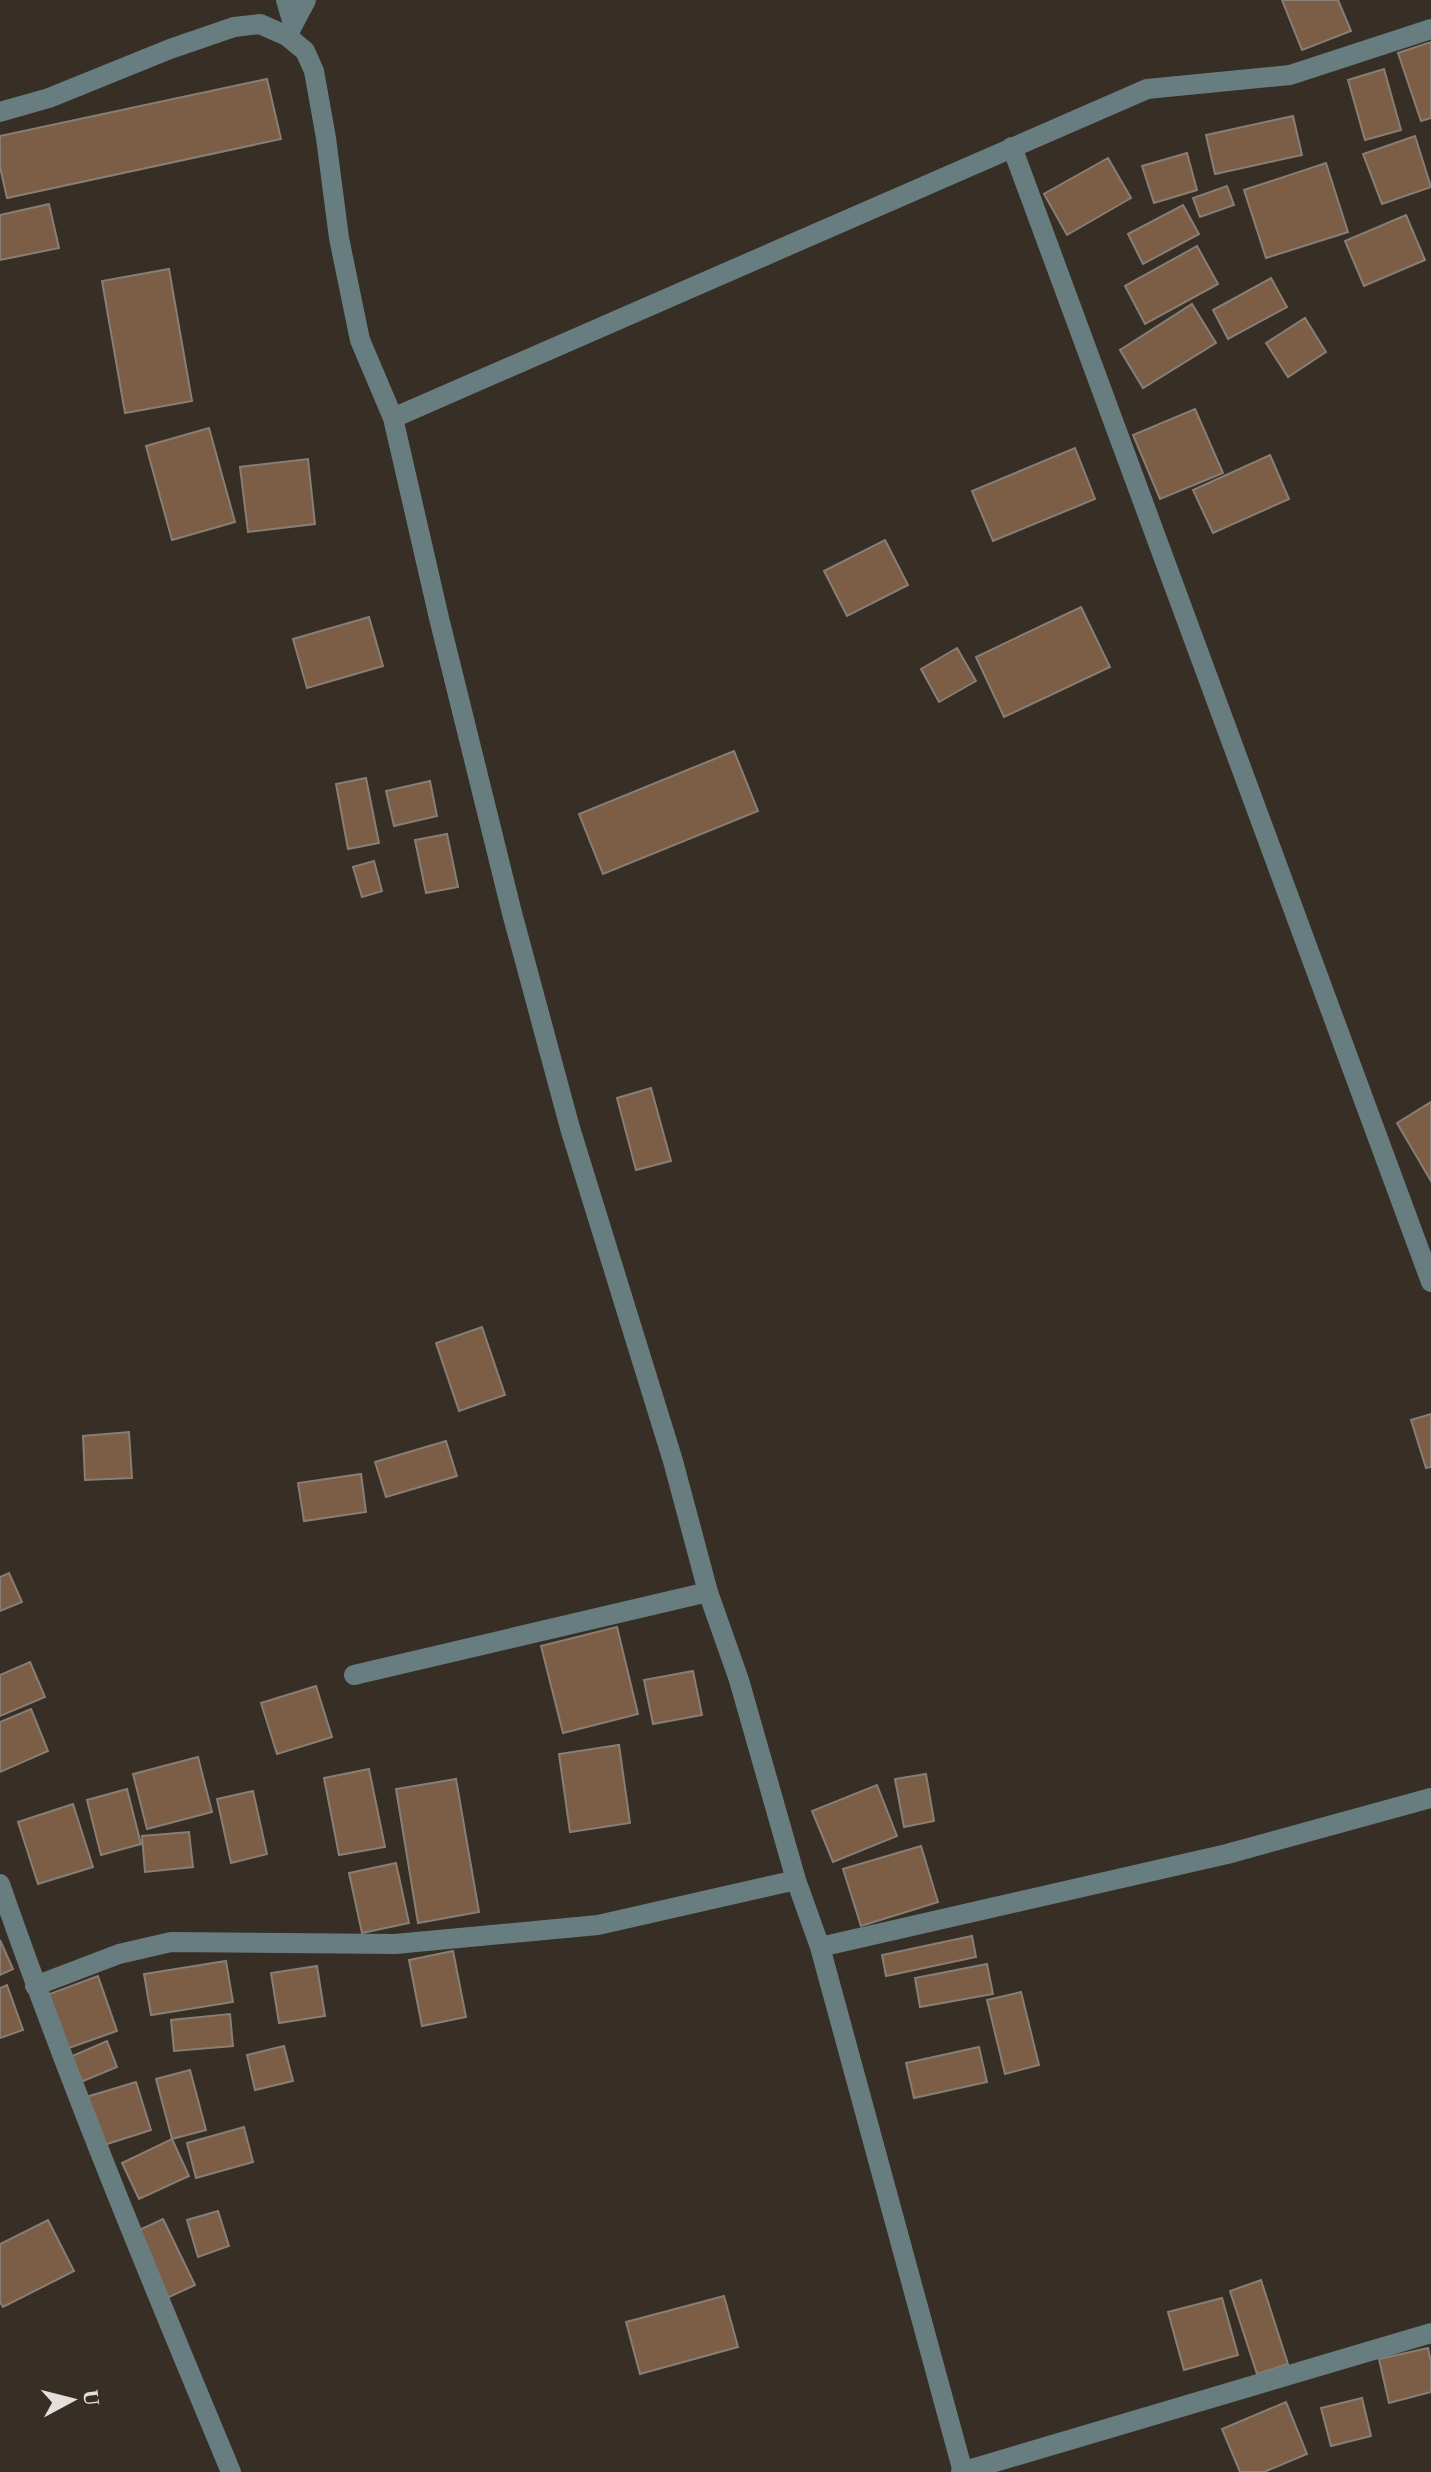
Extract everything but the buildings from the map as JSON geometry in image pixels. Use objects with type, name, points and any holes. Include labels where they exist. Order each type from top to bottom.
[{"type":"street","points":[[286,0],[290,30],[314,71],[339,238],[360,340],[393,418],[512,913],[570,1128],[673,1461],[708,1592],[739,1680],[796,1880],[820,1947],[963,2472],[1431,2333]]},
{"type":"street","points":[[290,30],[306,0]]},
{"type":"street","points":[[0,112],[49,98],[234,27],[260,24],[290,30]]},
{"type":"street","points":[[393,418],[1147,89],[1290,75],[1431,29]]},
{"type":"street","points":[[1012,147],[1431,1282]]},
{"type":"street","points":[[354,1675],[708,1592]]},
{"type":"street","points":[[820,1947],[1227,1854],[1431,1798]]},
{"type":"street","points":[[35,1986],[119,1954],[171,1942],[395,1944],[598,1925],[796,1880]]},
{"type":"street","points":[[0,1884],[35,1986],[153,2286],[231,2472]]}]
